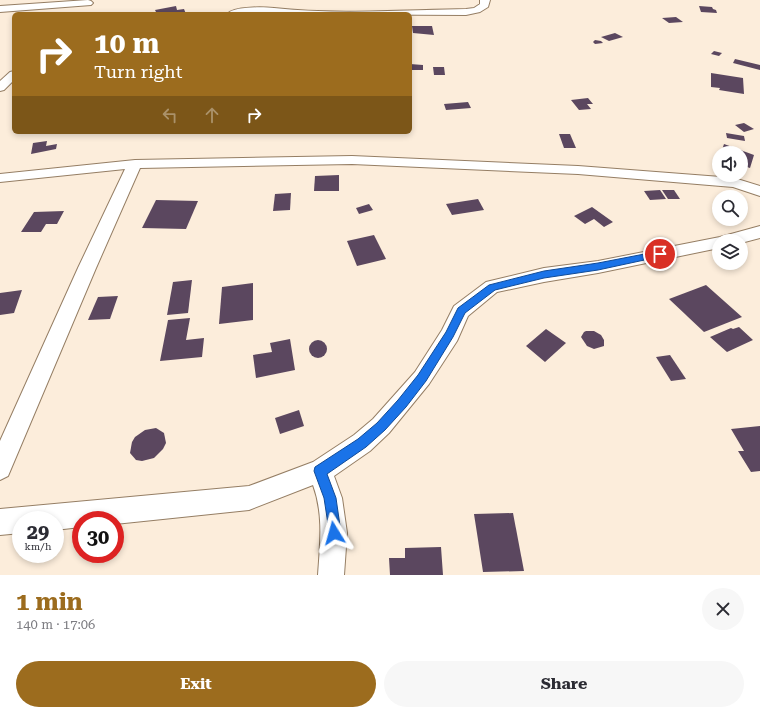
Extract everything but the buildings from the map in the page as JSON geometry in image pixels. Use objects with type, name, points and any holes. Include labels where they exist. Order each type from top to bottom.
[{"type":"street","points":[[412,13],[466,12],[477,10],[485,5],[485,0]]},
{"type":"street","points":[[0,9],[90,2]]},
{"type":"street","points":[[79,12],[90,2]]},
{"type":"street","points":[[238,12],[261,5],[287,12]]},
{"type":"street","points":[[0,86],[12,76]]},
{"type":"street","points":[[0,178],[135,164],[352,160],[586,171],[734,183],[760,191]]},
{"type":"street","points":[[0,468],[84,275],[135,164]]},
{"type":"street","points":[[748,235],[760,232]]},
{"type":"street","points":[[0,522],[189,506],[249,498],[320,471],[362,443],[381,426],[422,378],[450,335],[461,311],[492,287],[544,275],[598,267],[712,243]]},
{"type":"street","points":[[320,471],[330,498],[334,533],[331,575]]},
{"type":"route","points":[[334,533],[330,498],[320,471],[362,443],[381,426],[402,403],[422,378],[450,335],[461,311],[474,299],[492,287],[544,275],[598,267],[660,254]]}]
